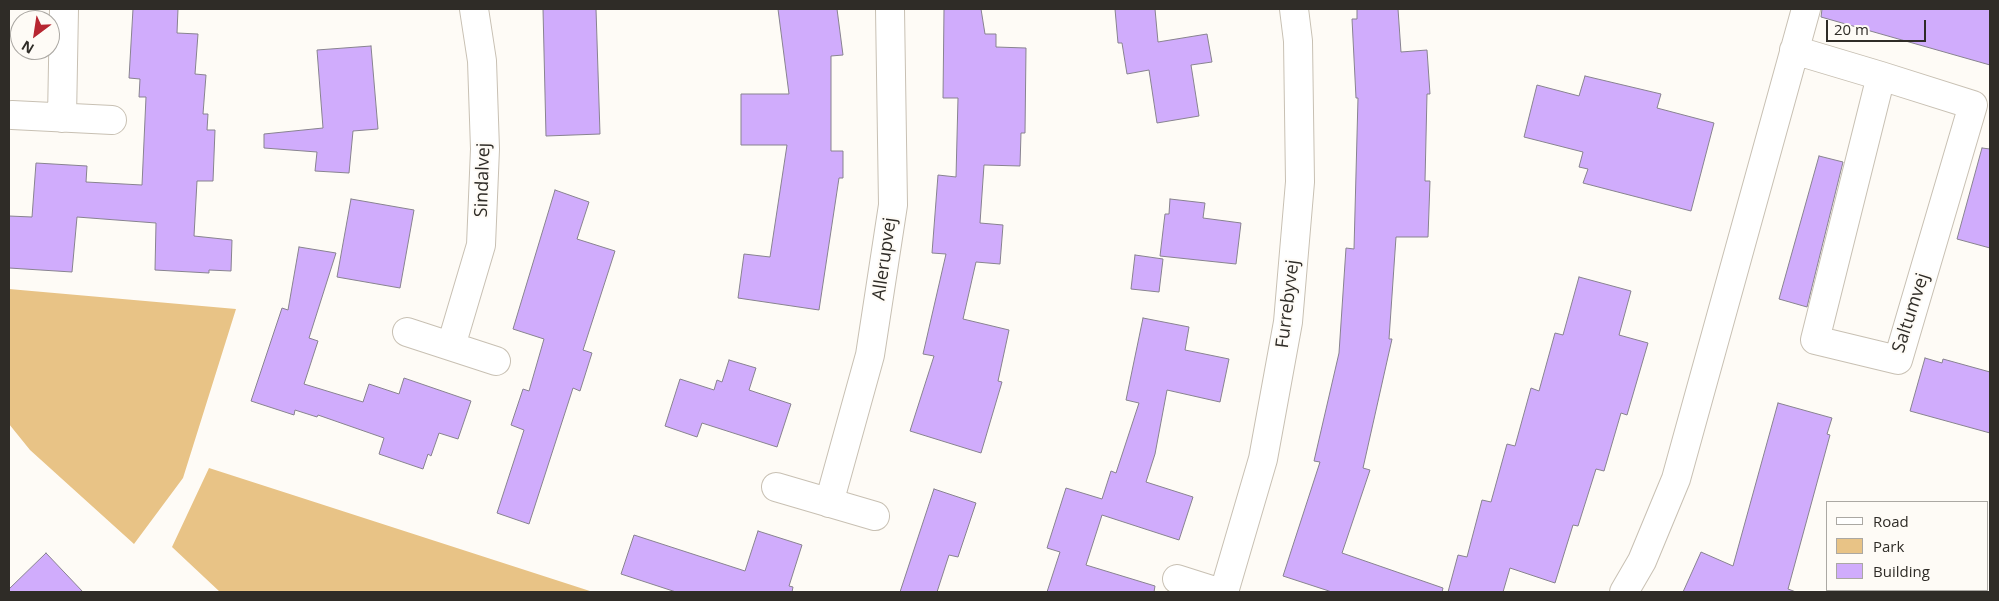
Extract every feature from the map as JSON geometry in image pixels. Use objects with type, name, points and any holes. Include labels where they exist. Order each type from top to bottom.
[{"type":"street","points":[[62,118],[64,9]]},
{"type":"street","name":"Sindalvej","points":[[451,346],[481,245],[485,148],[482,61],[474,9]]},
{"type":"street","name":"Allerupvej","points":[[829,503],[870,355],[893,205],[890,9]]},
{"type":"street","name":"Furrebyvej","points":[[1224,592],[1263,459],[1288,322],[1300,182],[1298,41],[1294,9]]},
{"type":"street","points":[[1624,592],[1642,561],[1676,479],[1806,9]]},
{"type":"street","name":"Saltumvej","points":[[1794,50],[1881,76],[1973,105],[1898,360],[1815,340],[1881,76]]},
{"type":"street","points":[[12,115],[112,120]]},
{"type":"street","points":[[407,332],[496,361]]},
{"type":"street","points":[[776,487],[875,516]]},
{"type":"street","points":[[1177,579],[1218,592]]},
{"type":"green space","points":[[9,289],[236,309],[183,478],[134,544],[30,450],[9,424]]},
{"type":"green space","points":[[209,468],[593,592],[220,592],[172,547]]},
{"type":"building","points":[[133,9],[178,9],[177,33],[198,34],[195,74],[206,75],[203,114],[208,114],[207,130],[215,130],[213,181],[197,181],[194,236],[232,240],[231,271],[209,270],[209,273],[155,270],[156,223],[77,217],[72,272],[9,268],[9,216],[32,217],[36,163],[87,166],[86,182],[142,185],[146,97],[139,97],[140,79],[129,78]]},
{"type":"building","points":[[543,9],[596,9],[600,134],[546,136]]},
{"type":"building","points":[[778,9],[837,9],[843,55],[831,56],[831,151],[843,151],[843,178],[839,178],[819,310],[738,298],[744,254],[770,257],[787,145],[741,145],[741,94],[789,94]]},
{"type":"building","points":[[944,9],[981,9],[985,34],[996,34],[996,47],[1026,48],[1025,133],[1021,133],[1020,166],[984,165],[980,223],[1003,225],[1000,264],[976,262],[963,319],[1009,330],[998,381],[1002,382],[981,453],[910,431],[934,356],[923,354],[946,254],[932,253],[938,175],[956,177],[958,98],[943,98]]},
{"type":"building","points":[[1115,9],[1155,9],[1158,42],[1207,34],[1212,62],[1191,65],[1199,116],[1157,123],[1149,70],[1127,74],[1122,43],[1118,43]]},
{"type":"building","points":[[1357,9],[1398,9],[1401,52],[1427,50],[1430,94],[1427,94],[1425,181],[1430,181],[1428,237],[1396,237],[1389,339],[1392,339],[1363,468],[1370,470],[1342,553],[1443,588],[1442,592],[1332,592],[1283,576],[1320,462],[1314,461],[1339,353],[1346,248],[1354,249],[1358,98],[1356,98],[1352,19],[1357,19]]},
{"type":"building","points":[[1822,9],[1990,9],[1990,65],[1821,17]]},
{"type":"building","points":[[371,46],[378,129],[353,131],[349,173],[315,171],[317,152],[264,148],[264,134],[323,128],[317,50]]},
{"type":"building","points":[[1585,76],[1661,94],[1657,108],[1714,123],[1691,211],[1583,183],[1588,169],[1579,167],[1583,152],[1524,137],[1537,85],[1579,96]]},
{"type":"building","points":[[1982,148],[1990,149],[1990,248],[1957,239]]},
{"type":"building","points":[[1819,156],[1843,162],[1807,307],[1779,299]]},
{"type":"building","points":[[555,190],[589,202],[577,239],[615,251],[583,350],[592,353],[580,391],[573,388],[529,524],[497,513],[524,430],[511,425],[523,389],[529,391],[544,339],[513,329]]},
{"type":"building","points":[[351,199],[414,210],[400,288],[337,277]]},
{"type":"building","points":[[1170,199],[1205,203],[1203,218],[1241,223],[1236,264],[1160,256],[1165,214],[1169,214]]},
{"type":"building","points":[[299,247],[336,253],[309,338],[318,341],[304,384],[363,402],[369,384],[399,394],[404,378],[471,401],[458,439],[439,433],[431,456],[428,454],[423,469],[379,454],[384,438],[318,415],[317,417],[295,410],[294,415],[251,401],[282,308],[288,310]]},
{"type":"building","points":[[1135,255],[1163,259],[1159,292],[1131,289]]},
{"type":"building","points":[[1579,277],[1631,291],[1619,335],[1648,343],[1627,415],[1621,413],[1604,471],[1596,469],[1578,526],[1573,525],[1555,583],[1510,568],[1503,592],[1448,592],[1458,555],[1467,557],[1482,500],[1491,502],[1507,444],[1515,446],[1531,388],[1539,391],[1555,333],[1563,335]]},
{"type":"building","points":[[1143,318],[1189,327],[1185,350],[1229,359],[1220,402],[1167,390],[1155,454],[1146,482],[1193,497],[1179,540],[1102,515],[1086,565],[1155,586],[1154,592],[1047,592],[1060,552],[1047,548],[1066,488],[1102,499],[1111,471],[1116,473],[1139,403],[1126,400]]},
{"type":"building","points":[[1925,358],[1942,363],[1943,359],[1990,372],[1990,433],[1910,411]]},
{"type":"building","points":[[729,360],[756,368],[749,390],[791,404],[777,447],[702,423],[697,437],[665,426],[680,379],[714,390],[717,380],[722,382]]},
{"type":"building","points":[[1778,403],[1832,418],[1827,434],[1830,435],[1788,589],[1796,592],[1683,592],[1701,552],[1733,566]]},
{"type":"building","points":[[934,489],[976,503],[958,557],[949,555],[937,592],[900,592]]},
{"type":"building","points":[[758,531],[802,545],[789,586],[793,587],[792,592],[676,592],[621,574],[634,535],[745,571]]},
{"type":"building","points":[[46,553],[83,592],[9,592],[9,589]]}]
